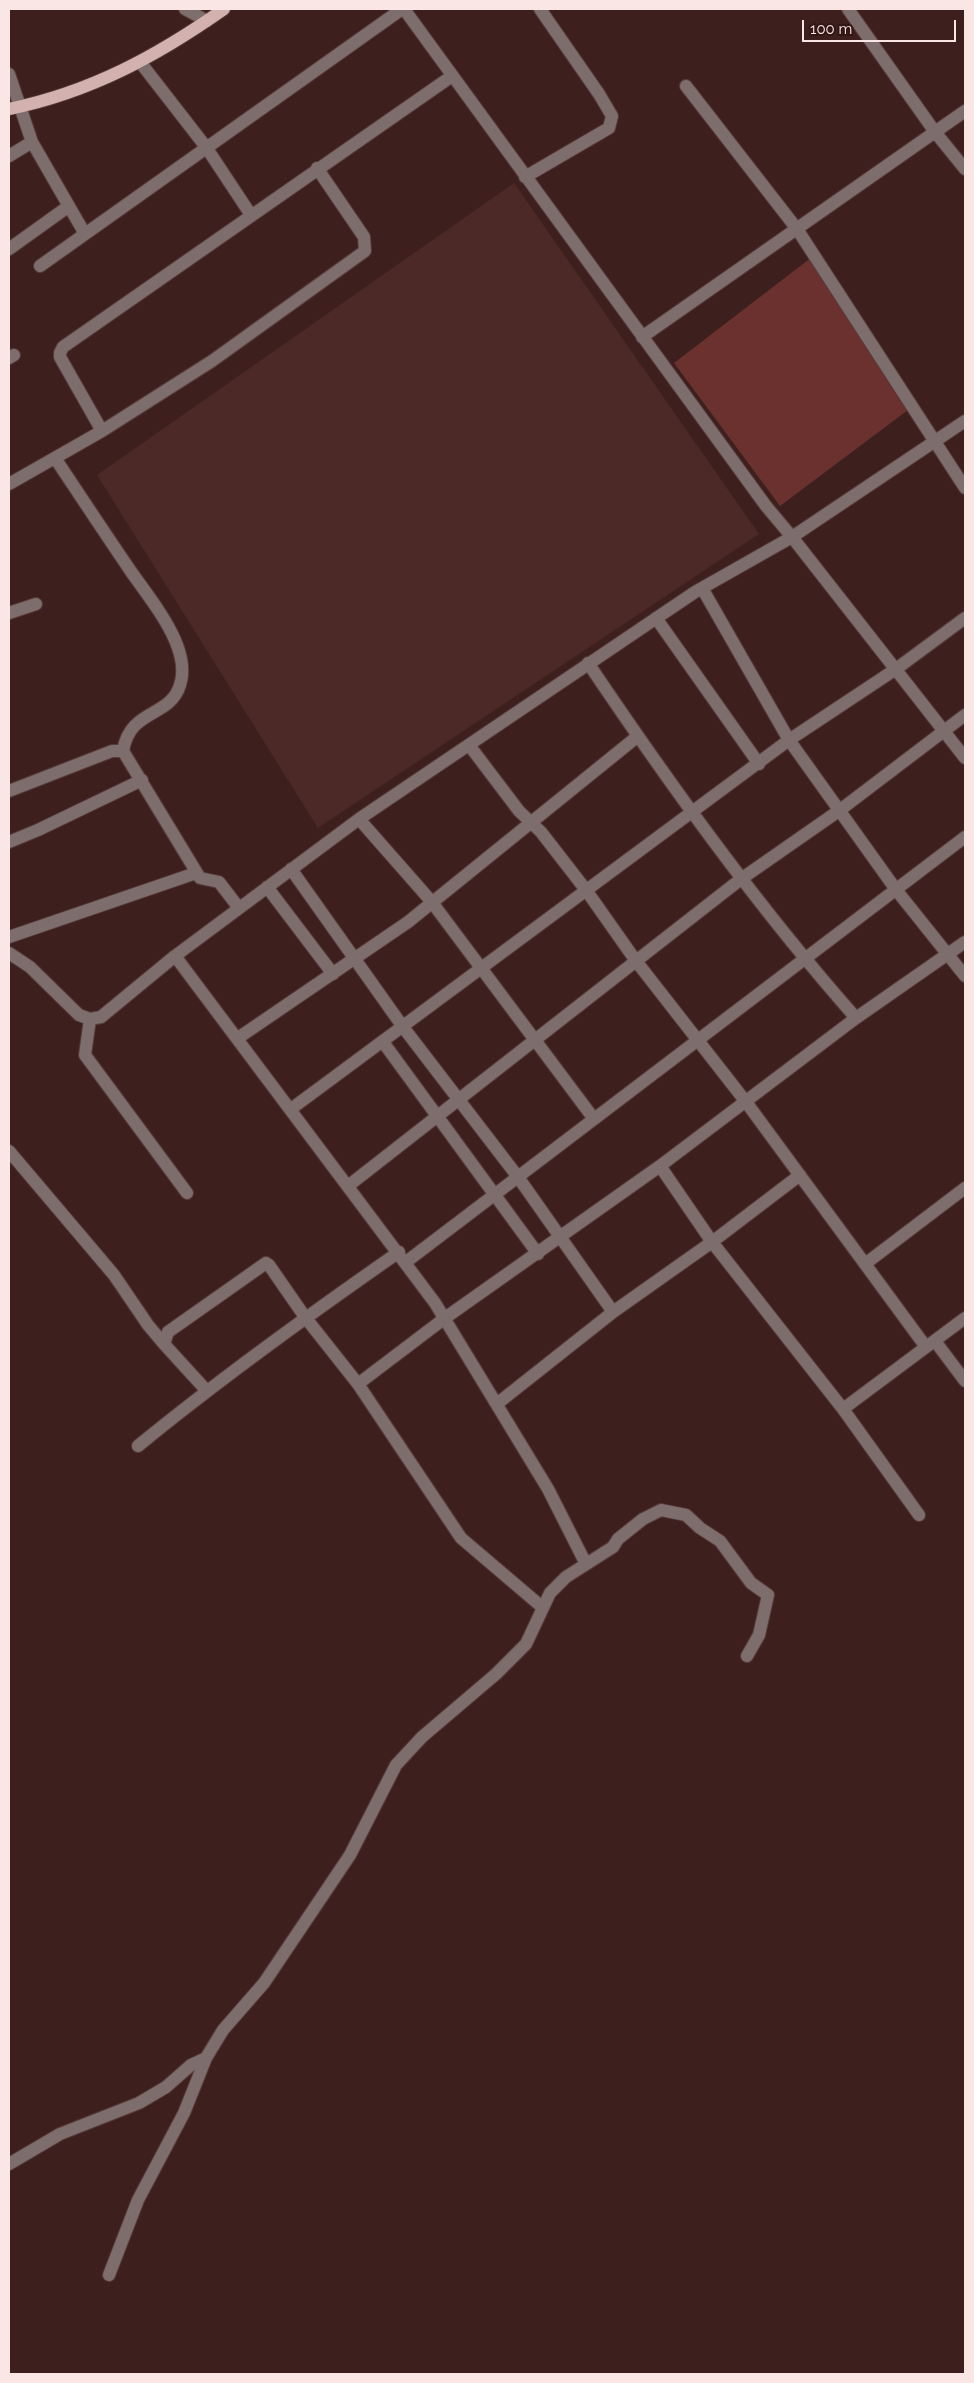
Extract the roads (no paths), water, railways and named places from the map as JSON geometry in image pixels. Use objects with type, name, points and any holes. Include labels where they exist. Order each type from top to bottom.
[{"type":"main road","points":[[14,108],[104,80],[140,62],[224,9]]},
{"type":"street","points":[[185,9],[208,20]]},
{"type":"street","points":[[40,266],[403,9],[766,506],[896,668],[965,758]]},
{"type":"street","points":[[525,178],[610,128],[612,124],[612,116],[599,94],[540,9]]},
{"type":"street","points":[[848,9],[935,132],[965,169]]},
{"type":"street","points":[[140,62],[206,147],[250,215]]},
{"type":"street","points":[[9,74],[14,108],[85,234]]},
{"type":"street","points":[[102,431],[60,357],[63,346],[452,76]]},
{"type":"street","points":[[686,86],[797,229],[965,488]]},
{"type":"street","points":[[642,337],[965,111]]},
{"type":"street","points":[[9,156],[32,142]]},
{"type":"street","points":[[9,484],[102,431],[212,361],[365,251],[364,237],[317,168]]},
{"type":"street","points":[[9,249],[69,206]]},
{"type":"street","points":[[9,953],[30,966],[78,1015],[90,1019],[101,1017],[175,956],[360,820],[656,618],[702,588],[792,537],[965,421]]},
{"type":"street","points":[[55,458],[151,601],[174,638],[180,654],[182,669],[176,694],[167,705],[141,718],[132,727],[124,740],[123,751],[196,873],[205,880],[219,882],[239,908]]},
{"type":"street","points":[[702,588],[789,740],[897,891],[965,976]]},
{"type":"street","points":[[9,613],[36,604]]},
{"type":"street","points":[[656,618],[759,764]]},
{"type":"street","points":[[292,1109],[789,740],[896,668],[965,618]]},
{"type":"street","points":[[588,663],[741,879],[804,959],[856,1018]]},
{"type":"street","points":[[348,1186],[741,879],[840,810],[965,715]]},
{"type":"street","points":[[238,1038],[408,922],[431,901],[638,736]]},
{"type":"street","points":[[469,745],[519,811],[531,822],[586,890],[636,961],[746,1102],[865,1264],[930,1344],[965,1381]]},
{"type":"street","points":[[9,791],[112,751],[123,751]]},
{"type":"street","points":[[9,842],[142,780]]},
{"type":"street","points":[[360,820],[431,901],[594,1119]]},
{"type":"street","points":[[138,1446],[206,1390],[305,1317],[403,1257],[495,1194],[804,959],[897,891],[965,837]]},
{"type":"street","points":[[292,869],[403,1027],[518,1177],[613,1312]]},
{"type":"street","points":[[9,937],[196,873]]},
{"type":"street","points":[[267,887],[333,974]]},
{"type":"street","points":[[358,1384],[445,1318],[660,1166],[856,1018],[965,942]]},
{"type":"street","points":[[175,956],[403,1257],[445,1318],[498,1403],[548,1489],[586,1564]]},
{"type":"street","points":[[90,1019],[84,1055],[187,1193]]},
{"type":"street","points":[[383,1042],[538,1254]]},
{"type":"street","points":[[9,1151],[109,1270],[164,1344],[206,1390]]},
{"type":"street","points":[[660,1166],[712,1242],[843,1409],[920,1515]]},
{"type":"street","points":[[498,1403],[613,1312],[712,1242],[800,1176]]},
{"type":"street","points":[[865,1264],[965,1189]]},
{"type":"street","points":[[164,1344],[168,1332],[266,1263],[269,1265],[305,1317],[358,1384],[461,1538],[542,1607]]},
{"type":"street","points":[[843,1409],[965,1318]]},
{"type":"street","points":[[109,2275],[138,2200],[184,2113],[206,2058],[223,2030],[264,1982],[350,1855],[396,1765],[422,1737],[496,1674],[526,1644],[542,1607],[555,1588],[566,1577],[613,1547],[618,1539],[644,1519],[661,1510],[686,1515],[700,1528],[720,1540],[751,1583],[768,1595],[759,1635],[747,1656]]},
{"type":"street","points":[[9,2164],[60,2134],[139,2102],[166,2087],[191,2064],[206,2058]]}]
